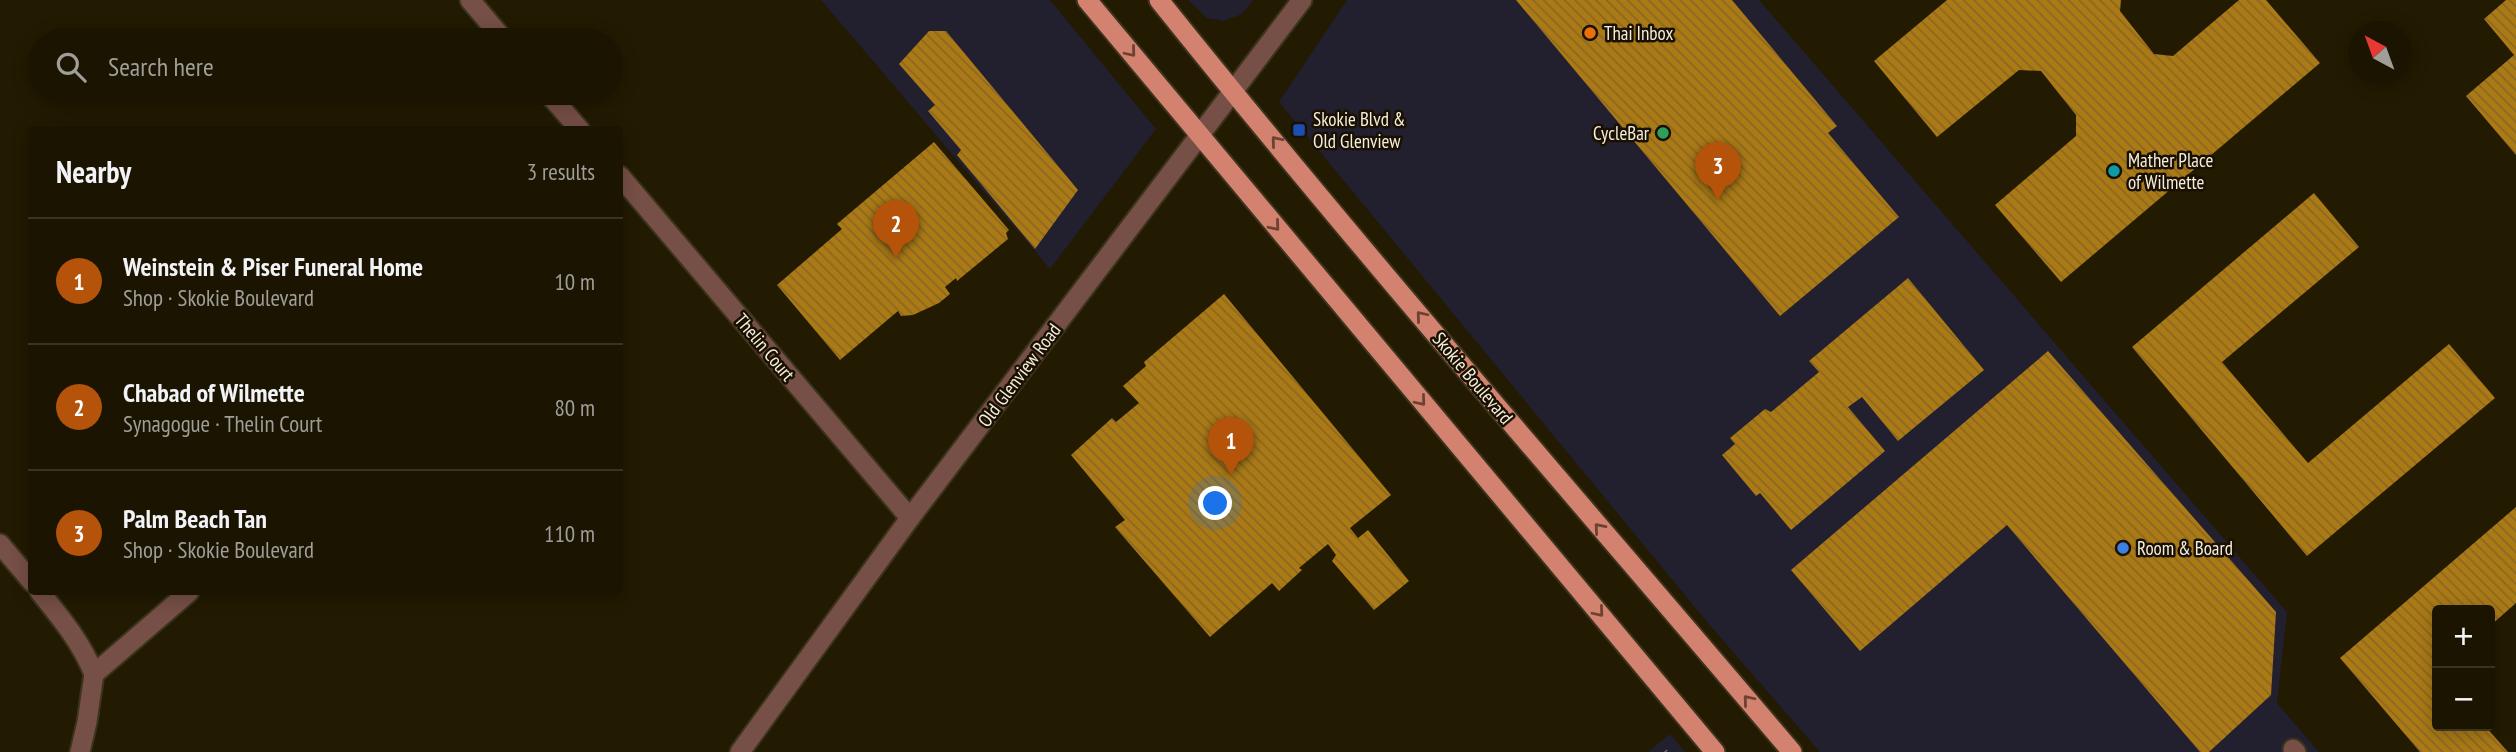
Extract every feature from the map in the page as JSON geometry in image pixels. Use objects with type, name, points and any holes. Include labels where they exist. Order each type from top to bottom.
[{"type":"main road","points":[[1087,0],[1715,752]]},
{"type":"main road","name":"Skokie Boulevard","points":[[1159,0],[1563,486],[1792,752]]},
{"type":"street","points":[[470,0],[494,28]]},
{"type":"street","name":"Old Glenview Road","points":[[740,752],[910,518],[1303,0]]},
{"type":"street","points":[[558,105],[577,126]]},
{"type":"street","name":"Thelin Court","points":[[623,180],[910,518]]},
{"type":"street","points":[[0,544],[28,577]]},
{"type":"street","points":[[42,595],[69,627],[86,654],[94,674],[80,752]]},
{"type":"street","points":[[94,674],[185,595]]},
{"type":"shaded area","points":[[821,0],[1050,0],[1156,129],[1050,269]]},
{"type":"shaded area","points":[[1188,0],[1253,0],[1242,14],[1224,21],[1207,18]]},
{"type":"shaded area","points":[[1347,0],[1759,0],[2287,612],[2277,703],[2319,752],[1820,752],[1707,622],[1279,102]]},
{"type":"shaded area","points":[[1670,734],[1685,752],[1648,752]]},
{"type":"building","points":[[1516,0],[1732,0],[1837,126],[1828,133],[1899,217],[1780,316]]},
{"type":"building","name":"Mather Place of Wilmette","points":[[1947,0],[2121,0],[2120,11],[2154,54],[2173,56],[2239,0],[2266,0],[2320,63],[2061,282],[1995,205],[2076,136],[2076,115],[2041,71],[2019,70],[1937,137],[1874,61]]},
{"type":"building","points":[[2506,0],[2516,0],[2516,155],[2466,96],[2514,55],[2484,19]]},
{"type":"building","points":[[929,31],[946,31],[1078,190],[1035,249],[957,155],[961,150],[928,111],[935,105],[899,64]]},
{"type":"building","points":[[934,142],[1009,230],[1006,233],[1008,239],[957,281],[956,278],[945,287],[950,294],[939,303],[913,315],[901,316],[898,311],[840,360],[777,285],[842,229],[837,224]]},
{"type":"building","points":[[2314,193],[2359,247],[2222,362],[2308,463],[2449,344],[2495,398],[2307,556],[2132,347]]},
{"type":"building","points":[[1908,278],[1984,370],[1898,441],[1862,397],[1848,407],[1885,451],[1791,530],[1760,493],[1756,496],[1722,455],[1735,444],[1730,438],[1765,409],[1771,412],[1819,372],[1809,361]]},
{"type":"building","points":[[1224,294],[1391,495],[1350,528],[1358,538],[1368,530],[1409,581],[1374,610],[1332,561],[1336,555],[1328,544],[1299,568],[1302,570],[1279,591],[1272,583],[1210,637],[1115,527],[1125,520],[1071,455],[1112,418],[1116,422],[1139,403],[1123,386],[1146,366],[1144,362]]},
{"type":"building","name":"Room & Board","points":[[2048,351],[2276,612],[2271,695],[2209,752],[2200,752],[2007,525],[1860,651],[1791,570]]},
{"type":"building","points":[[2516,507],[2516,603],[2495,622],[2495,605],[2432,605],[2432,731],[2489,731],[2508,752],[2420,752],[2340,658]]},
{"type":"place","name":"Thai Inbox","points":[[1590,33]]},
{"type":"place","name":"Skokie Blvd & Old Glenview","points":[[1299,130]]},
{"type":"place","name":"CycleBar","points":[[1663,133]]},
{"type":"place","name":"Mather Place of Wilmette","points":[[2114,171]]},
{"type":"place","name":"Palm Beach Tan","points":[[1718,200]]},
{"type":"place","name":"Chabad of Wilmette","points":[[896,258]]},
{"type":"place","name":"Weinstein & Piser Funeral Home","points":[[1231,475]]},
{"type":"place","name":"Room & Board","points":[[2123,548]]}]
